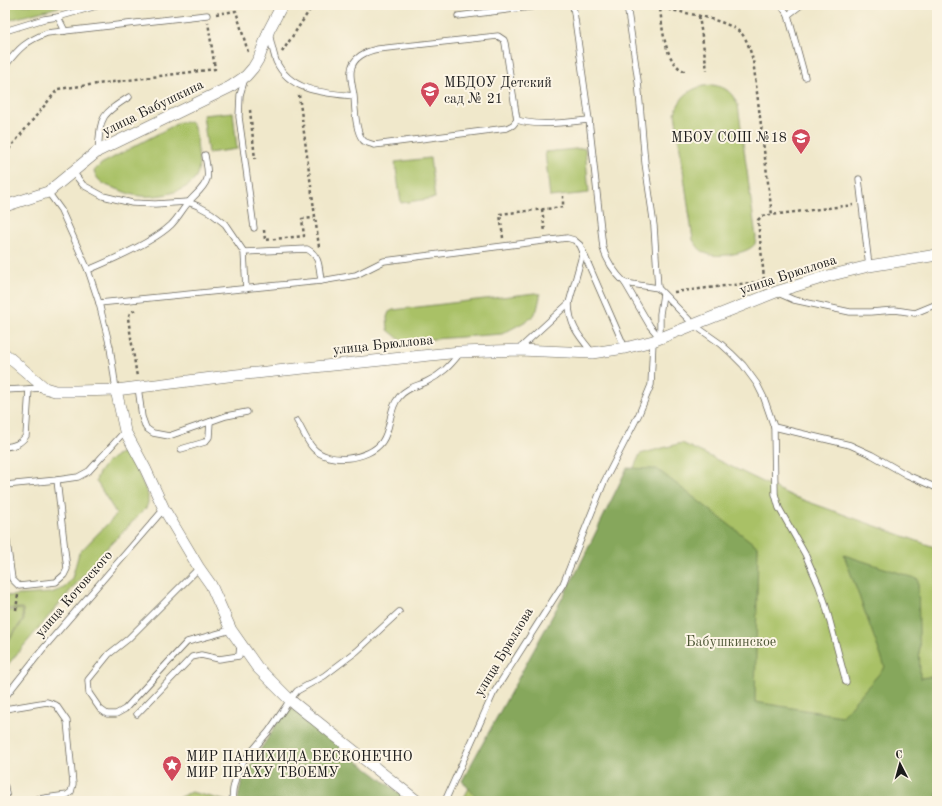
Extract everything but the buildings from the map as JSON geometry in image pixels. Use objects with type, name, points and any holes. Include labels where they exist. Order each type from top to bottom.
[{"type":"street","points":[[249,72],[259,58],[268,30],[282,5]]},
{"type":"street","name":"улица Бабушкина","points":[[5,206],[48,192],[98,151],[230,87],[249,72]]},
{"type":"street","name":"улица Брюллова","points":[[116,390],[138,386],[460,352],[519,350],[592,353],[625,348],[657,340],[776,292],[828,276],[869,266],[937,255]]},
{"type":"street","points":[[5,354],[45,388],[55,391],[116,390],[125,431],[145,468],[164,509],[199,568],[211,585],[231,630],[257,667],[290,700],[417,801]]},
{"type":"lane","points":[[5,31],[100,5]]},
{"type":"lane","points":[[458,16],[546,5]]},
{"type":"lane","points":[[573,5],[589,120],[603,248],[611,266],[625,283],[657,340]]},
{"type":"lane","points":[[627,5],[638,81],[645,163],[654,226],[658,288],[694,325],[721,344],[743,365],[757,384],[764,398],[774,427],[775,494],[779,508],[804,554],[819,586],[846,682]]},
{"type":"lane","points":[[781,5],[788,15],[805,77]]},
{"type":"lane","points":[[788,15],[801,5]]},
{"type":"lane","points":[[5,66],[18,49],[33,38],[47,33],[208,15]]},
{"type":"lane","points":[[58,16],[65,31]]},
{"type":"lane","points":[[268,30],[276,61],[283,72],[298,85],[312,91],[354,96]]},
{"type":"lane","points":[[498,36],[504,40],[505,43],[517,120],[514,126],[507,128],[374,144],[363,140],[358,132],[354,96],[351,71],[355,61],[366,52],[378,49],[498,36]]},
{"type":"lane","points":[[249,72],[240,95],[239,117],[254,228]]},
{"type":"lane","points":[[98,151],[102,119],[112,108],[129,97]]},
{"type":"lane","points":[[517,120],[526,123],[538,124],[589,120]]},
{"type":"lane","points":[[88,270],[152,239],[171,225],[188,202],[201,190],[207,181],[208,175],[205,155]]},
{"type":"lane","points":[[73,172],[83,185],[103,196],[132,203],[154,204],[188,202],[211,213],[225,224],[244,252],[246,289]]},
{"type":"lane","points":[[860,179],[869,266]]},
{"type":"lane","points":[[48,192],[60,210],[88,270],[99,303],[110,347],[116,390]]},
{"type":"lane","points":[[99,303],[321,281],[356,275],[384,261],[567,238],[574,240],[580,245],[625,348]]},
{"type":"lane","points":[[244,252],[306,249],[313,253],[317,258],[321,281]]},
{"type":"lane","points":[[583,252],[569,303],[569,315],[580,338],[592,353]]},
{"type":"lane","points":[[625,283],[658,288]]},
{"type":"lane","points":[[776,292],[794,300],[850,312],[895,310],[915,313],[937,304]]},
{"type":"lane","points":[[657,340],[663,294]]},
{"type":"lane","points":[[519,350],[569,303]]},
{"type":"lane","name":"улица Брюллова","points":[[445,801],[493,694],[563,584],[604,482],[639,414],[651,385],[657,340]]},
{"type":"lane","points":[[297,421],[313,448],[325,455],[340,458],[353,458],[367,454],[381,443],[385,437],[388,431],[391,414],[400,396],[410,388],[439,375],[448,368],[460,352]]},
{"type":"lane","points":[[138,386],[142,417],[146,428],[153,434],[169,436],[226,416],[247,412]]},
{"type":"lane","points":[[5,390],[45,388]]},
{"type":"lane","points":[[5,447],[22,442],[26,436],[29,389]]},
{"type":"lane","points":[[181,449],[205,442],[209,437],[210,422]]},
{"type":"lane","points":[[774,427],[850,445],[872,455],[907,475],[937,488]]},
{"type":"lane","points":[[5,485],[78,477],[89,471],[125,431]]},
{"type":"lane","points":[[5,527],[12,579],[19,586],[56,582],[67,569],[57,480]]},
{"type":"lane","name":"улица Котовского","points":[[5,697],[42,650],[164,509]]},
{"type":"lane","points":[[199,568],[128,639],[109,654],[88,680],[89,693],[100,709],[107,714],[116,714],[125,709],[187,642],[231,630]]},
{"type":"lane","points":[[232,801],[236,776],[242,763],[269,731],[297,691],[324,676],[357,651],[399,612]]},
{"type":"lane","points":[[137,714],[192,658],[201,655],[219,659],[239,656],[240,643]]},
{"type":"lane","points":[[5,709],[47,702],[56,705],[67,721],[73,784],[71,792],[67,795],[24,801]]},
{"type":"lane","points":[[5,787],[7,801]]},
{"type":"path","points":[[276,61],[313,5]]},
{"type":"path","points":[[686,72],[677,67],[669,53],[663,35],[659,6],[725,24],[742,34],[753,60],[772,214]]},
{"type":"path","points":[[5,154],[58,89],[215,69],[208,15],[236,11],[249,72]]},
{"type":"path","points":[[699,16],[707,70]]},
{"type":"path","points":[[298,85],[319,250],[317,258]]},
{"type":"path","points":[[249,107],[256,162]]},
{"type":"path","points":[[504,246],[500,214],[563,207],[563,196]]},
{"type":"path","points":[[663,294],[758,282],[764,278],[758,220],[762,216],[862,204]]},
{"type":"path","points":[[542,209],[546,240]]},
{"type":"path","points":[[263,224],[265,240],[304,236],[302,219],[314,218]]},
{"type":"path","points":[[138,386],[128,318],[130,313],[134,310],[142,309]]},
{"type":"path","points":[[16,610],[19,586]]},
{"type":"green space","points":[[5,5],[67,5],[5,21]]},
{"type":"green space","points":[[713,85],[726,89],[738,105],[756,237],[755,244],[746,250],[739,253],[718,256],[705,253],[693,240],[675,113],[684,96],[689,92],[699,87]]},
{"type":"green space","points":[[233,112],[237,149],[208,153],[203,115]]},
{"type":"green space","points":[[180,122],[191,122],[196,137],[199,159],[198,169],[197,176],[190,184],[175,192],[167,194],[158,196],[141,196],[130,194],[108,186],[98,179],[94,171],[101,164]]},
{"type":"green space","points":[[585,148],[589,193],[550,197],[545,152]]},
{"type":"green space","points":[[430,158],[435,198],[401,203],[395,162]]},
{"type":"green space","points":[[535,293],[540,294],[540,297],[537,310],[530,319],[502,334],[406,341],[399,339],[388,330],[387,317],[389,312],[393,310]]},
{"type":"green space","name":"Бабушкинское","points":[[682,443],[792,496],[937,548],[937,801],[462,801],[542,652],[586,575],[640,454]]},
{"type":"green space","points":[[124,452],[130,454],[148,495],[148,503],[146,508],[103,552],[5,668],[5,645],[24,620],[22,608],[5,609],[5,596],[51,593],[64,588],[72,578],[79,553],[116,515],[96,481],[97,476],[103,467],[115,456]]},
{"type":"green space","name":"Бабушкинское","points":[[627,468],[657,469],[758,547],[755,702],[842,716],[885,667],[844,555],[918,579],[920,678],[937,676],[937,801],[480,801],[462,781],[577,571]]},
{"type":"green space","points":[[22,609],[23,620],[5,643],[5,611]]},
{"type":"green space","points":[[290,709],[297,709],[352,757],[410,801],[238,801],[244,776],[284,712]]},
{"type":"green space","points":[[191,792],[227,801],[171,801]]},
{"type":"place","name":"МБДОУ Детский сад № 21","points":[[430,108]]},
{"type":"place","name":"МБОУ СОШ №18","points":[[801,155]]},
{"type":"place","name":"МИР ПАНИХИДА БЕСКОНЕЧНО МИР ПРАХУ ТВОЕМУ","points":[[172,782]]}]
